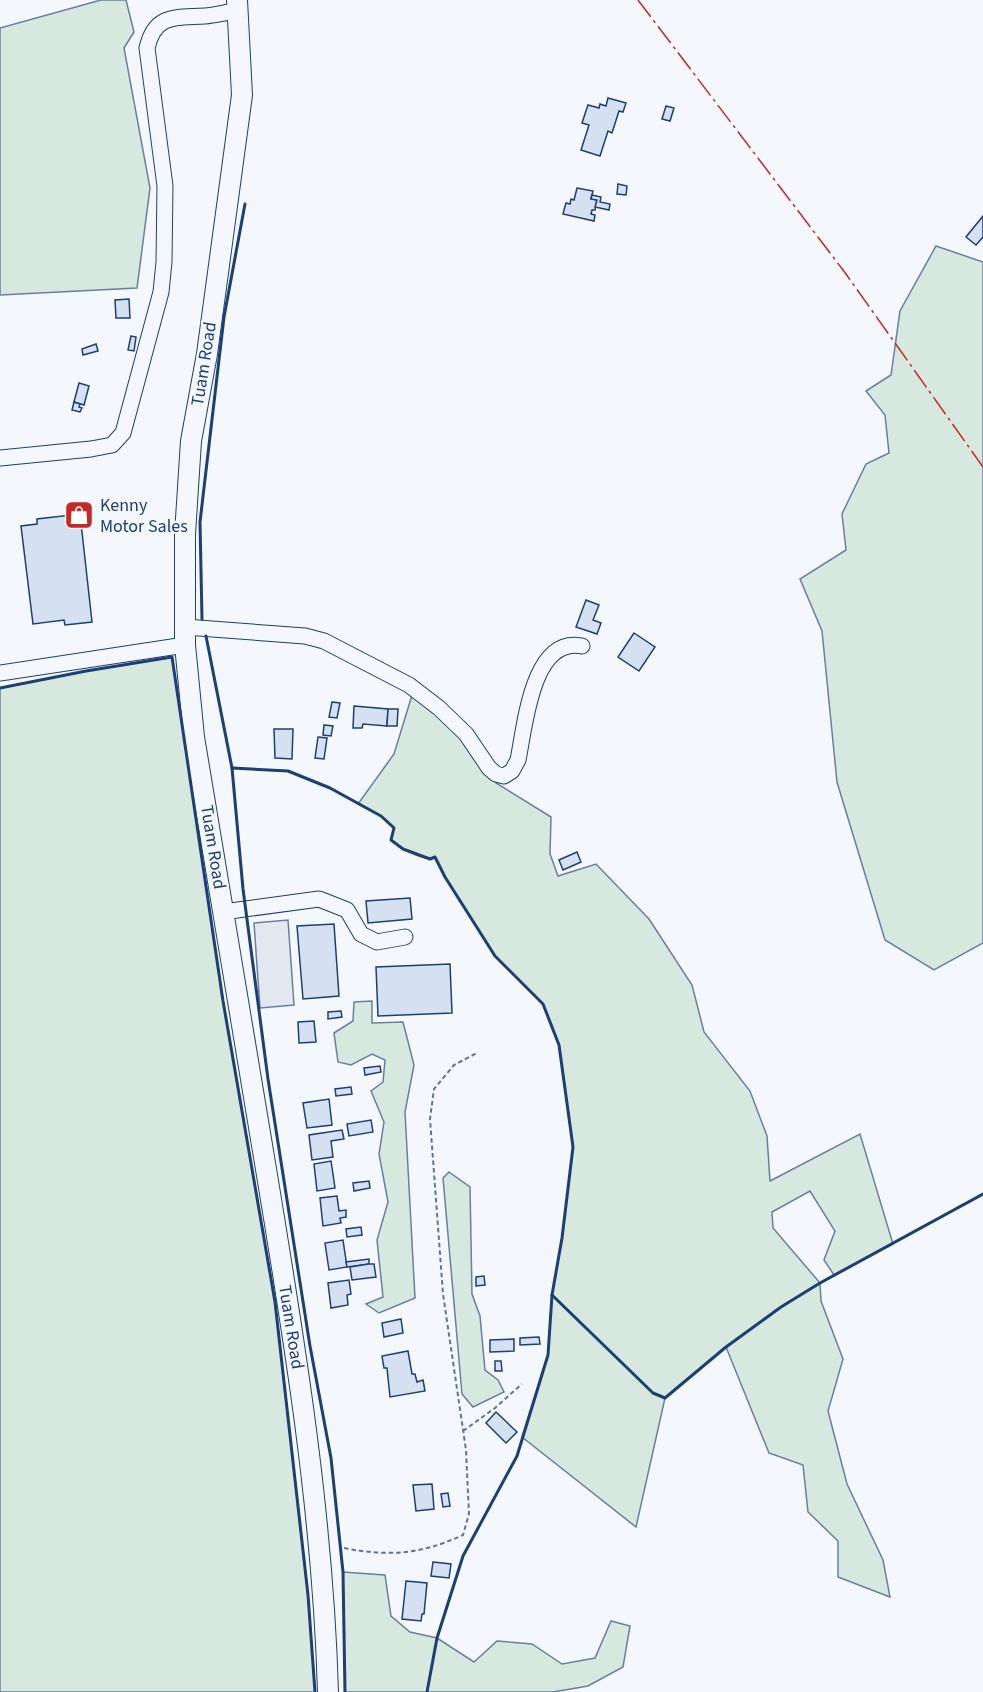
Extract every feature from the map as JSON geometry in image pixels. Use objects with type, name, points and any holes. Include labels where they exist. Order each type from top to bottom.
[{"type":"main road","name":"Tuam Road","points":[[237,5],[242,95],[207,354],[191,441],[185,534],[185,636],[194,737],[306,1422],[320,1552],[328,1692]]},
{"type":"lane","points":[[0,458],[112,445],[123,433],[161,292],[164,262],[165,186],[147,48],[149,37],[154,28],[168,19],[237,5]]},
{"type":"lane","points":[[0,673],[185,636],[305,636],[324,641],[409,685],[439,708],[466,735],[489,768],[496,774],[504,776],[512,771],[518,760],[534,687],[541,667],[553,651],[570,644],[582,646]]},
{"type":"lane","points":[[223,912],[319,899],[347,910],[361,934],[377,942],[405,937]]},
{"type":"path","points":[[344,1548],[367,1553],[403,1553],[438,1546],[463,1535],[469,1514],[466,1450],[443,1294],[430,1119],[434,1089],[454,1065],[477,1053]]},
{"type":"path","points":[[463,1431],[495,1408],[522,1384]]},
{"type":"shaded area","points":[[101,0],[126,0],[134,32],[124,48],[150,188],[137,288],[0,295],[0,28]]},
{"type":"shaded area","points":[[936,246],[983,262],[983,943],[934,970],[885,940],[837,782],[822,631],[800,579],[846,550],[842,514],[866,464],[889,453],[885,415],[866,391],[891,375],[900,311]]},
{"type":"shaded area","points":[[172,657],[223,1001],[275,1302],[308,1595],[315,1692],[0,1692],[0,688]]},
{"type":"shaded area","points":[[413,692],[470,747],[496,783],[551,817],[550,854],[558,876],[596,864],[649,919],[692,985],[704,1032],[750,1091],[767,1136],[770,1181],[860,1134],[893,1244],[834,1275],[824,1260],[835,1231],[810,1191],[772,1212],[773,1228],[820,1283],[821,1301],[843,1359],[828,1411],[847,1484],[883,1560],[890,1597],[838,1577],[838,1541],[808,1512],[803,1465],[769,1453],[726,1347],[665,1398],[636,1527],[522,1437],[548,1355],[552,1295],[562,1238],[573,1147],[559,1045],[543,1004],[495,956],[445,877],[435,857],[418,856],[391,840],[394,827],[381,816],[358,804],[394,754]]},
{"type":"shaded area","points":[[288,920],[294,1005],[260,1008],[254,923]]},
{"type":"shaded area","points":[[372,1001],[372,1023],[403,1022],[414,1065],[405,1112],[415,1298],[379,1313],[366,1304],[383,1297],[377,1240],[388,1202],[379,1154],[384,1122],[371,1091],[383,1082],[385,1060],[372,1054],[351,1065],[338,1062],[334,1033],[353,1021],[354,1002]]},
{"type":"shaded area","points":[[449,1172],[470,1187],[472,1294],[480,1316],[485,1370],[498,1380],[504,1392],[473,1407],[462,1394],[443,1178]]},
{"type":"shaded area","points":[[343,1572],[385,1575],[391,1616],[410,1632],[437,1638],[474,1662],[497,1641],[532,1644],[562,1664],[595,1658],[611,1621],[630,1626],[623,1667],[588,1686],[553,1692],[345,1692]]},
{"type":"building","points":[[608,98],[626,103],[623,112],[619,111],[612,133],[608,131],[600,156],[581,150],[589,125],[582,123],[588,105],[599,108],[600,104],[606,106]]},
{"type":"building","points":[[666,106],[674,108],[670,121],[662,119]]},
{"type":"building","points":[[618,184],[627,186],[626,195],[617,194]]},
{"type":"building","points":[[577,188],[593,191],[591,199],[597,200],[595,210],[592,210],[591,214],[595,215],[594,221],[563,214],[566,203],[570,204],[571,199],[574,200]]},
{"type":"building","points":[[592,195],[601,197],[600,202],[610,204],[609,210],[595,207],[597,200],[591,199]]},
{"type":"building","points":[[983,216],[983,237],[976,245],[966,237]]},
{"type":"building","points":[[129,299],[130,318],[116,318],[115,300]]},
{"type":"building","points":[[131,336],[136,337],[134,351],[128,350]]},
{"type":"building","points":[[96,344],[98,351],[83,355],[82,349]]},
{"type":"building","points":[[79,383],[89,386],[84,405],[74,402]]},
{"type":"building","points":[[74,402],[80,404],[79,407],[82,408],[80,412],[72,410]]},
{"type":"building","points":[[80,514],[92,622],[65,625],[64,620],[33,624],[21,526],[37,524],[37,519]]},
{"type":"building","points":[[586,600],[599,605],[593,620],[601,623],[597,634],[576,627]]},
{"type":"building","points":[[634,633],[655,647],[639,671],[618,657]]},
{"type":"building","points":[[332,702],[340,703],[337,718],[329,717]]},
{"type":"building","points":[[354,706],[388,709],[387,726],[363,724],[362,728],[353,728]]},
{"type":"building","points":[[388,709],[398,709],[397,726],[387,726]]},
{"type":"building","points":[[324,725],[333,726],[331,736],[323,735]]},
{"type":"building","points":[[274,729],[293,729],[292,759],[275,758]]},
{"type":"building","points":[[318,737],[327,738],[324,759],[315,758]]},
{"type":"building","points":[[577,852],[581,862],[563,870],[559,860]]},
{"type":"building","points":[[410,898],[412,919],[368,923],[366,901]]},
{"type":"building","points":[[334,924],[339,996],[303,999],[297,926]]},
{"type":"building","points":[[450,964],[452,1013],[378,1016],[376,967]]},
{"type":"building","points":[[341,1011],[342,1017],[328,1019],[328,1012]]},
{"type":"building","points":[[314,1021],[316,1042],[299,1043],[298,1022]]},
{"type":"building","points":[[380,1066],[381,1072],[365,1075],[364,1068]]},
{"type":"building","points":[[351,1087],[352,1094],[336,1096],[335,1089]]},
{"type":"building","points":[[329,1099],[332,1125],[307,1128],[303,1103]]},
{"type":"building","points":[[371,1120],[373,1132],[349,1136],[347,1124]]},
{"type":"building","points":[[342,1130],[344,1139],[331,1141],[333,1157],[312,1160],[309,1135]]},
{"type":"building","points":[[331,1161],[335,1188],[317,1191],[314,1164]]},
{"type":"building","points":[[369,1181],[370,1188],[354,1191],[353,1183]]},
{"type":"building","points":[[337,1196],[339,1211],[346,1210],[346,1217],[340,1218],[341,1223],[323,1226],[320,1198]]},
{"type":"building","points":[[361,1227],[362,1235],[347,1237],[346,1229]]},
{"type":"building","points":[[343,1240],[347,1267],[329,1270],[325,1243]]},
{"type":"building","points":[[369,1259],[369,1264],[347,1267],[346,1262]]},
{"type":"building","points":[[374,1264],[376,1277],[352,1280],[350,1267]]},
{"type":"building","points":[[484,1276],[485,1285],[476,1286],[476,1277]]},
{"type":"building","points":[[349,1280],[351,1294],[347,1295],[348,1305],[331,1308],[328,1283]]},
{"type":"building","points":[[401,1319],[403,1333],[384,1337],[382,1323]]},
{"type":"building","points":[[539,1337],[540,1344],[520,1345],[520,1338]]},
{"type":"building","points":[[514,1339],[514,1351],[490,1352],[490,1340]]},
{"type":"building","points":[[408,1351],[412,1374],[415,1374],[417,1382],[423,1380],[425,1391],[390,1397],[387,1368],[384,1368],[382,1356]]},
{"type":"building","points":[[495,1361],[501,1361],[502,1371],[495,1371]]},
{"type":"building","points":[[496,1412],[517,1432],[506,1443],[486,1423]]},
{"type":"building","points":[[432,1484],[434,1509],[416,1511],[413,1485]]},
{"type":"building","points":[[448,1493],[450,1506],[443,1507],[441,1494]]},
{"type":"building","points":[[433,1562],[451,1564],[449,1578],[431,1576]]},
{"type":"building","points":[[406,1581],[427,1583],[424,1614],[422,1614],[421,1621],[402,1619]]},
{"type":"wall","points":[[202,619],[200,522],[224,317],[245,204]]},
{"type":"wall","points":[[206,636],[232,768],[243,889],[268,1079],[310,1346],[331,1458],[343,1572],[345,1692]]},
{"type":"wall","points":[[0,688],[172,657],[223,1001],[275,1302],[308,1595],[315,1692]]},
{"type":"wall","points":[[232,768],[288,771],[330,788],[381,816],[394,828],[391,840],[403,849],[430,859],[435,857],[445,877],[495,956],[543,1004],[559,1045],[573,1147],[562,1238],[552,1295],[548,1355],[517,1456],[463,1556],[437,1638],[427,1692]]},
{"type":"wall","points":[[552,1295],[653,1393],[665,1398],[726,1347],[781,1307],[820,1283],[983,1194]]},
{"type":"power","points":[[638,0],[846,274],[983,467]]},
{"type":"place","name":"Kenny Motor Sales","points":[[79,515]]}]
